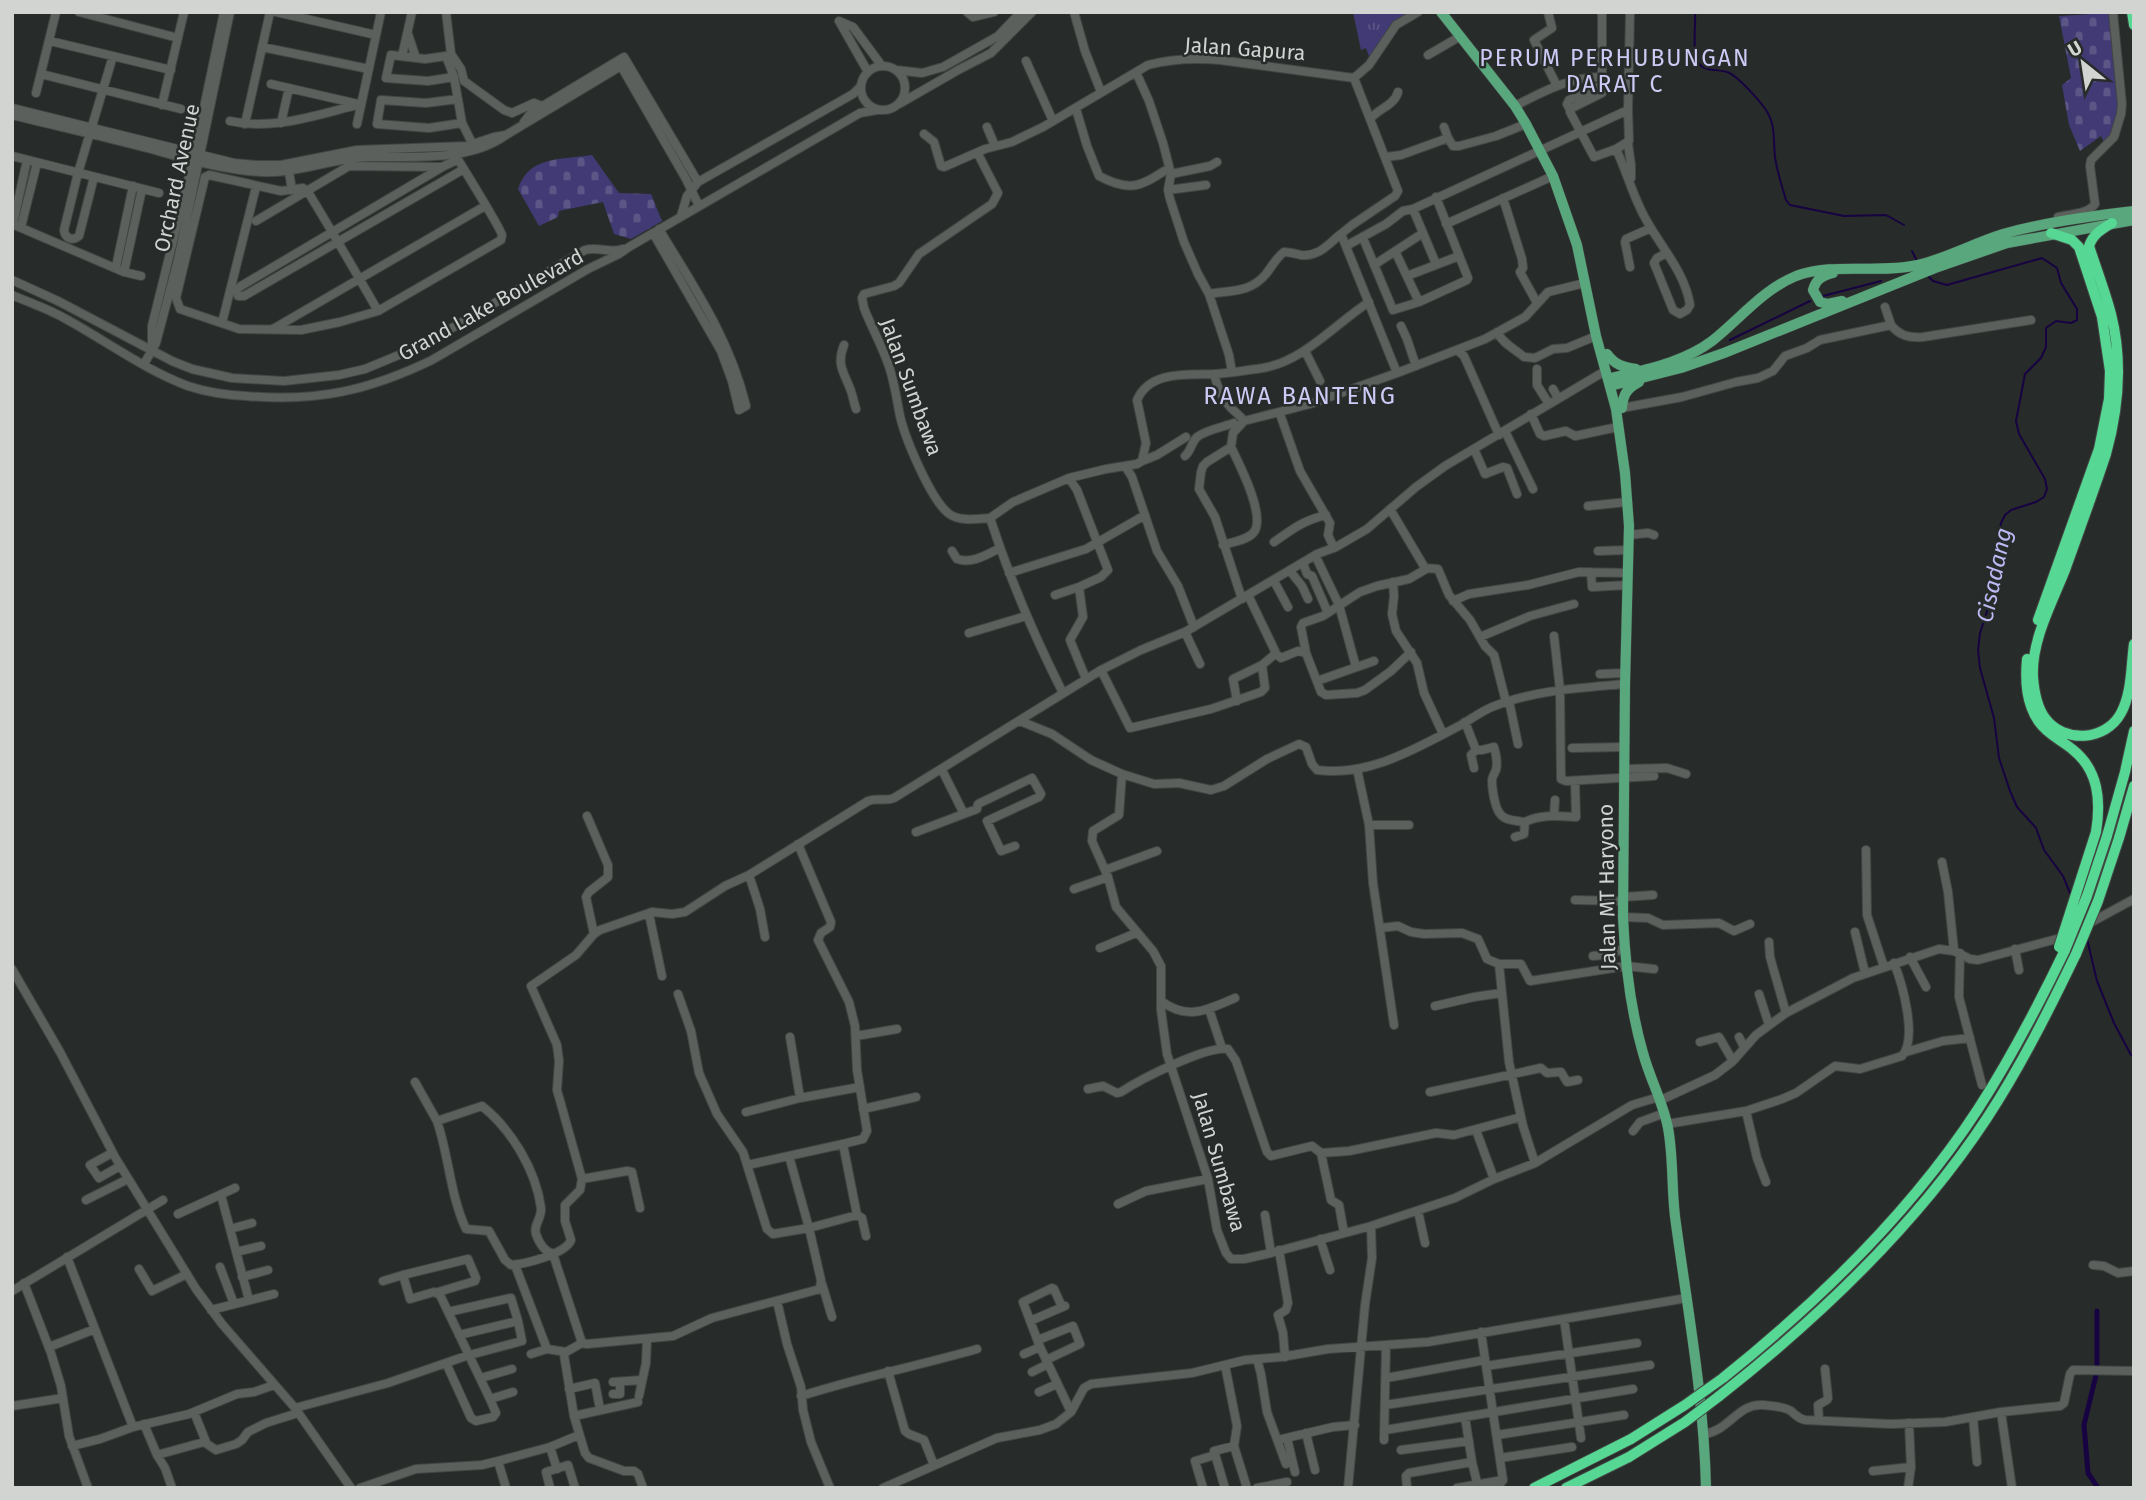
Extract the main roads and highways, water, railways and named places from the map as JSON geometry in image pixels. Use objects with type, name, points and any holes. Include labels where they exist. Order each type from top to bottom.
[{"type":"highway","points":[[2132,12],[2134,25]]},
{"type":"highway","points":[[2112,223],[2099,231],[2089,246],[2111,314],[2119,371],[2118,400],[2106,454],[2039,639],[2033,675],[2040,710],[2046,720],[2065,733],[2079,737],[2103,731],[2121,713],[2134,644]]},
{"type":"highway","points":[[2051,233],[2072,240],[2079,247],[2102,317],[2110,371],[2109,399],[2099,449],[2032,636],[2027,657],[2026,685],[2032,710],[2040,724],[2080,756],[2092,775],[2098,793],[2101,834]]},
{"type":"highway","points":[[1566,1488],[1629,1457],[1685,1422],[1767,1359],[1881,1251],[1941,1182],[1987,1118],[2045,1017],[2101,834],[2125,772],[2134,731]]},
{"type":"highway","points":[[1534,1488],[1631,1439],[1723,1378],[1799,1313],[1856,1258],[1928,1177],[1976,1111],[2033,1015],[2067,950],[2098,901],[2134,786]]},
{"type":"main road","name":"Jalan MT Haryono","points":[[1441,12],[1515,106],[1553,176],[1586,264],[1607,354],[1626,487],[1629,535],[1624,747],[1624,948],[1630,996],[1641,1046],[1666,1119],[1671,1150],[1674,1212],[1702,1402],[1706,1488]]},
{"type":"main road","points":[[1610,380],[1681,368],[1724,353],[1908,279],[1933,264],[2005,234],[2096,215],[2134,211]]},
{"type":"main road","points":[[1622,408],[1623,396],[1629,387],[1647,373],[1711,342],[1759,298],[1797,276],[1817,271],[1933,264],[2051,233],[2134,220]]},
{"type":"main road","name":"Jalan MT Haryono","points":[[1577,245],[1596,336],[1622,408],[1631,473],[1626,487]]},
{"type":"main road","points":[[1844,270],[1821,276],[1815,283],[1815,297],[1819,302],[1828,304],[1863,298]]},
{"type":"main road","points":[[1607,354],[1624,368],[1647,373]]},
{"type":"waterway","name":"Cisadang","points":[[1695,12],[1694,45],[1697,61],[1706,69],[1727,72],[1736,78],[1748,88],[1769,116],[1773,127],[1777,168],[1786,200],[1790,205],[1844,216],[1886,215],[1904,225]]},
{"type":"waterway","name":"Cisadang","points":[[1912,251],[1917,261]]},
{"type":"waterway","name":"Cisadang","points":[[1928,276],[1933,281],[1947,285],[2042,258],[2057,268],[2061,283],[2077,309],[2077,320],[2071,323],[2056,321],[2046,328],[2046,347],[2041,358],[2025,374],[2016,421],[2019,434],[2045,479],[2047,489],[2044,497],[2011,510],[2001,523],[1997,571],[1978,650],[1980,668],[1994,718],[1999,758],[2010,791],[2017,807],[2036,828],[2044,850],[2063,876],[2070,893]]},
{"type":"waterway","points":[[1823,296],[1881,281]]},
{"type":"waterway","points":[[1730,340],[1810,301]]},
{"type":"waterway","name":"Cisadang","points":[[2087,939],[2097,981],[2131,1055]]},
{"type":"waterway","points":[[2097,1311],[2097,1367]]},
{"type":"waterway","points":[[2097,1371],[2084,1425],[2088,1473],[2098,1488]]},
{"type":"district","name":"PERUM PERHUBUNGAN DARAT C","points":[[1615,71]]},
{"type":"district","name":"RAWA BANTENG","points":[[1300,396]]}]
